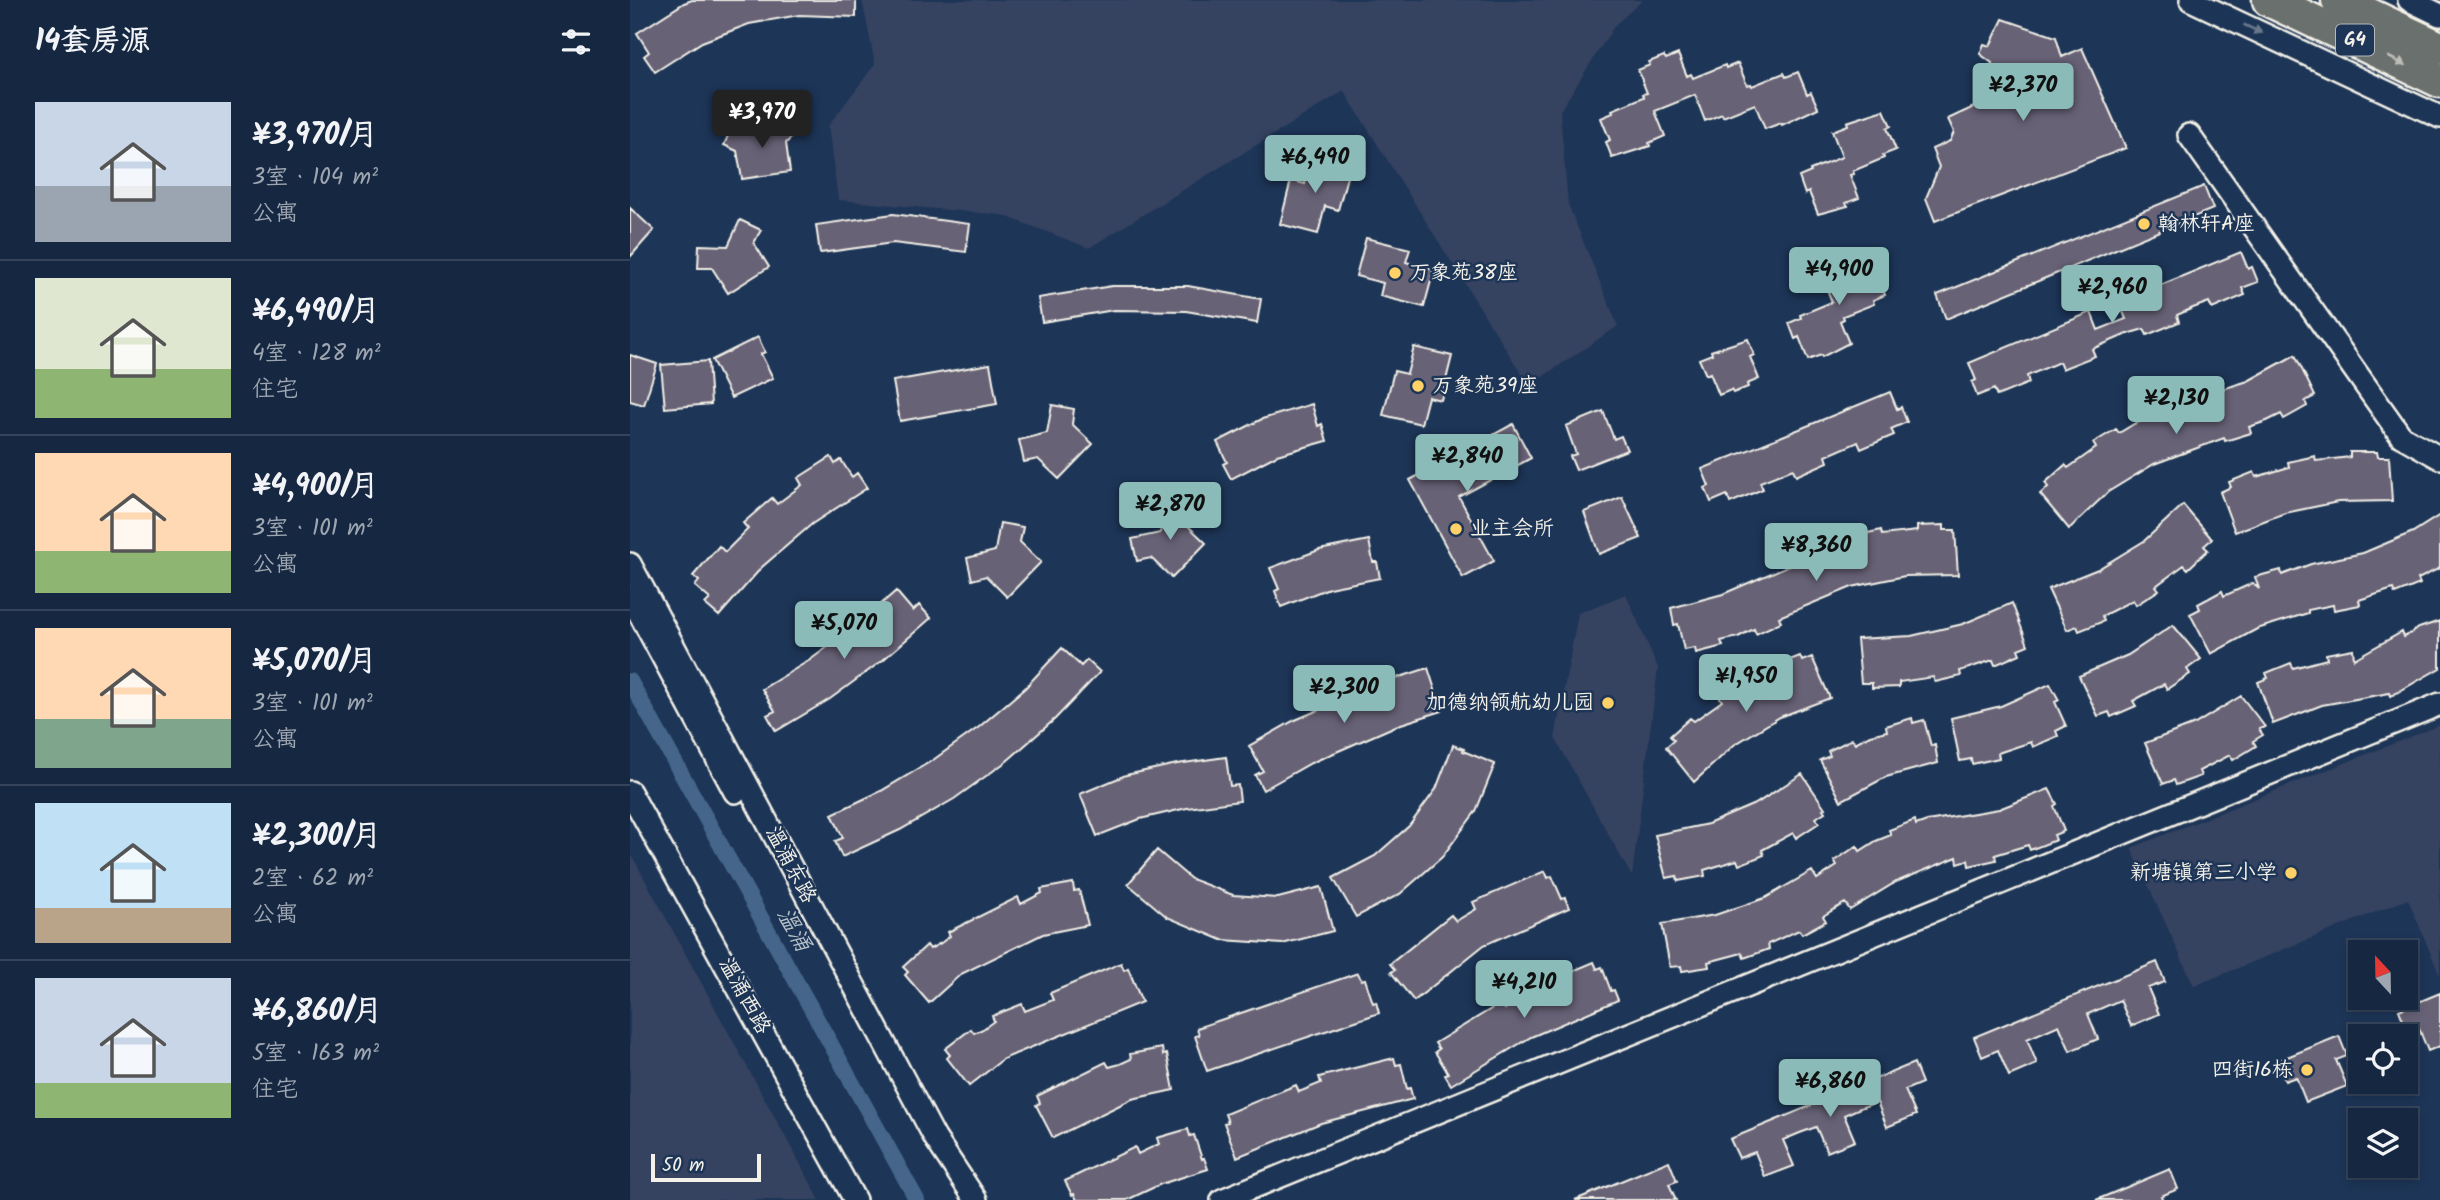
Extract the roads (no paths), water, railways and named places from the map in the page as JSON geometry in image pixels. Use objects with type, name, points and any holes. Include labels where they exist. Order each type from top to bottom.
[{"type":"highway","name":"G4","points":[[2269,0],[2440,81]]},
{"type":"highway","name":"G4","points":[[2338,0],[2440,48]]},
{"type":"street","points":[[2192,0],[2440,117]]},
{"type":"street","points":[[2409,0],[2440,15]]},
{"type":"street","points":[[2189,135],[2400,436],[2440,458]]},
{"type":"street","name":"温涌东路","points":[[630,564],[934,1138],[975,1200]]},
{"type":"street","name":"温涌东路","points":[[630,596],[921,1141],[960,1200]]},
{"type":"street","points":[[1222,1200],[2440,704]]},
{"type":"street","name":"温涌西路","points":[[630,792],[855,1200]]},
{"type":"waterway","name":"温涌","points":[[630,681],[917,1200]]},
{"type":"place","name":"翰林轩A座","points":[[2144,224]]},
{"type":"place","name":"万象苑38座","points":[[1395,273]]},
{"type":"place","name":"万象苑39座","points":[[1418,386]]},
{"type":"place","name":"业主会所","points":[[1456,529]]},
{"type":"place","name":"加德纳领航幼儿园","points":[[1608,703]]},
{"type":"place","name":"新塘镇第三小学","points":[[2291,873]]},
{"type":"place","name":"四街16栋","points":[[2307,1070]]}]
